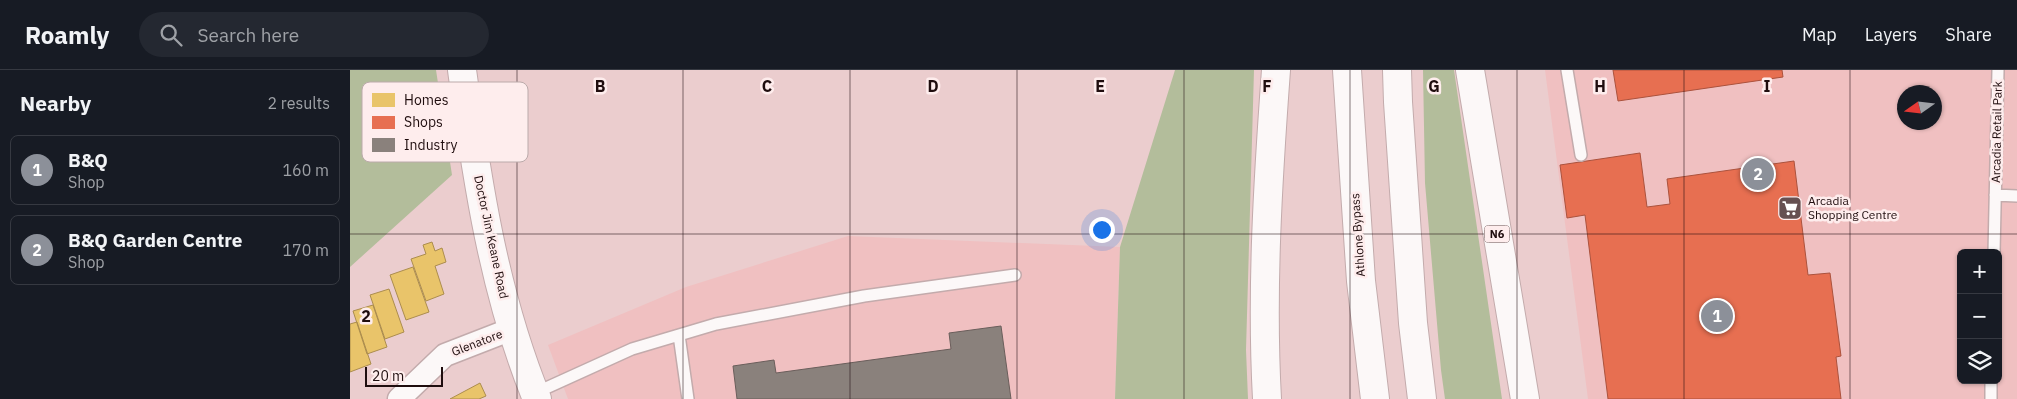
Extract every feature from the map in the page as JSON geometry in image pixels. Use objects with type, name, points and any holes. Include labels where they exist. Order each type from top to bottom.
[{"type":"main road","points":[[1267,399],[1264,331],[1269,160],[1276,70]]},
{"type":"main road","name":"Athlone Bypass","points":[[1347,70],[1361,281],[1374,399]]},
{"type":"main road","points":[[1397,70],[1413,323],[1422,399]]},
{"type":"main road","name":"N6","points":[[1470,70],[1525,399]]},
{"type":"main road","name":"Doctor Jim Keane Road","points":[[476,162],[497,276],[512,329],[536,396]]},
{"type":"street","name":"Glenatore","points":[[399,399],[445,355],[512,329]]},
{"type":"lane","points":[[1567,70],[1581,155]]},
{"type":"lane","name":"Arcadia Retail Park","points":[[1994,249],[1998,70]]},
{"type":"lane","name":"Arcadia Retail Park","points":[[1995,195],[2017,196]]},
{"type":"lane","points":[[536,396],[632,349],[716,324],[864,296],[1015,275]]},
{"type":"lane","points":[[679,335],[688,399]]},
{"type":"lane","points":[[1991,384],[1991,399]]},
{"type":"shaded area","name":"Arcadia Shopping Centre","points":[[1545,70],[2017,70],[2017,399],[1588,399]]},
{"type":"shaded area","points":[[848,236],[1120,247],[1115,399],[568,399],[548,345],[686,287]]},
{"type":"green space","points":[[350,70],[436,70],[438,82],[362,82],[362,162],[450,162],[452,175],[350,267]]},
{"type":"green space","points":[[1175,70],[1254,70],[1246,350],[1248,399],[1115,399],[1120,247]]},
{"type":"green space","points":[[1423,70],[1454,70],[1502,399],[1445,399],[1425,183]]},
{"type":"building: Homes","points":[[432,242],[435,251],[442,248],[446,262],[435,266],[444,294],[426,301],[411,259],[426,254],[423,245]]},
{"type":"building: Homes","points":[[413,267],[429,312],[406,320],[390,275]]},
{"type":"building: Homes","points":[[389,289],[404,332],[385,339],[370,295]]},
{"type":"building: Homes","points":[[373,305],[387,347],[367,354],[353,311]]},
{"type":"building: Homes","points":[[357,322],[371,364],[350,372],[350,324]]},
{"type":"building: Homes","points":[[480,383],[486,396],[479,399],[450,399]]},
{"type":"building: Shops","points":[[1613,70],[1782,70],[1783,77],[1618,101]]},
{"type":"building: Shops","points":[[1640,153],[1647,207],[1670,204],[1667,179],[1794,161],[1808,275],[1830,273],[1841,356],[1836,357],[1841,399],[1608,399],[1585,215],[1567,218],[1560,165]]},
{"type":"building: Industry","points":[[1001,326],[1011,399],[737,399],[733,366],[774,360],[776,373],[951,349],[949,333]]},
{"type":"place","name":"B&Q Garden Centre","points":[[1758,174]]},
{"type":"place","name":"Arcadia Shopping Centre","points":[[1790,208]]},
{"type":"place","name":"B&Q","points":[[1717,316]]}]
